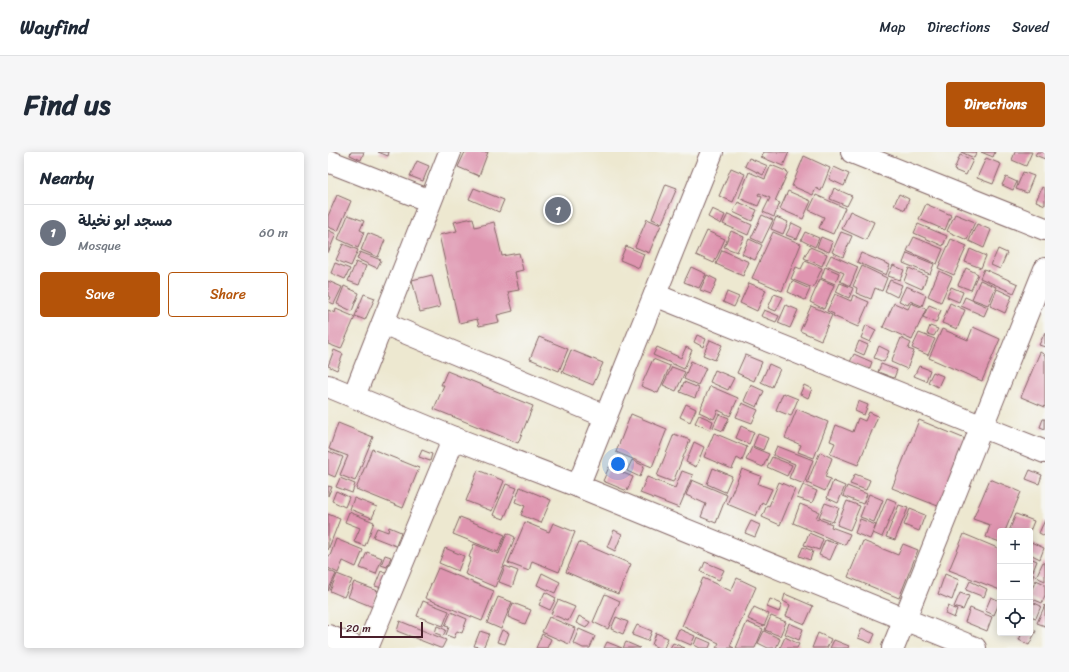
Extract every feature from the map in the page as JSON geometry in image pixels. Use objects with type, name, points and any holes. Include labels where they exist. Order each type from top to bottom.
[{"type":"street","points":[[354,396],[450,152]]},
{"type":"street","points":[[578,486],[712,152]]},
{"type":"street","points":[[852,152],[1045,229]]},
{"type":"street","points":[[328,162],[430,202]]},
{"type":"street","points":[[893,648],[1045,269]]},
{"type":"street","points":[[655,295],[1045,452]]},
{"type":"street","points":[[383,323],[605,416]]},
{"type":"street","points":[[328,386],[975,648]]},
{"type":"street","points":[[367,648],[454,438]]},
{"type":"street","points":[[328,636],[358,648]]},
{"type":"building","points":[[351,152],[364,152],[361,160],[350,155]]},
{"type":"building","points":[[378,152],[389,152],[388,156]]},
{"type":"building","points":[[465,152],[488,152],[479,176],[458,167]]},
{"type":"building","points":[[764,152],[789,152],[783,166],[761,157]]},
{"type":"building","points":[[961,152],[977,152],[974,158]]},
{"type":"building","points":[[981,152],[995,152],[993,157]]},
{"type":"building","points":[[1015,152],[1032,152],[1026,166],[1012,160]]},
{"type":"building","points":[[1037,152],[1045,152],[1045,159],[1035,155]]},
{"type":"building","points":[[960,155],[973,160],[966,175],[954,170]]},
{"type":"building","points":[[804,156],[830,168],[821,191],[816,188],[813,195],[792,186]]},
{"type":"building","points":[[749,158],[768,166],[763,175],[745,166]]},
{"type":"building","points":[[986,158],[1001,164],[993,184],[977,178]]},
{"type":"building","points":[[417,161],[429,166],[423,181],[410,176]]},
{"type":"building","points":[[771,165],[788,172],[775,201],[780,203],[774,217],[763,212],[770,198],[759,193],[758,195],[762,197],[758,206],[739,198],[749,172],[765,179]]},
{"type":"building","points":[[834,167],[849,174],[844,186],[829,179]]},
{"type":"building","points":[[731,168],[745,174],[733,202],[719,196]]},
{"type":"building","points":[[1023,172],[1034,176],[1027,193],[1016,189]]},
{"type":"building","points":[[1006,177],[1017,182],[1013,190],[1002,185]]},
{"type":"building","points":[[666,184],[677,188],[662,223],[652,219]]},
{"type":"building","points":[[1042,187],[1045,189],[1045,205],[1036,201]]},
{"type":"building","points":[[474,188],[504,200],[499,212],[469,199]]},
{"type":"building","points":[[834,188],[852,196],[847,206],[830,199]]},
{"type":"building","points":[[788,191],[811,201],[803,219],[780,209]]},
{"type":"building","points":[[899,194],[909,199],[905,210],[894,205]]},
{"type":"building","points":[[337,195],[351,201],[338,231],[328,227],[328,216]]},
{"type":"building","points":[[816,195],[845,208],[833,234],[819,228],[824,217],[809,210]]},
{"type":"building","points":[[738,202],[757,210],[752,221],[733,212]]},
{"type":"building","points":[[926,204],[951,215],[945,230],[919,219]]},
{"type":"building","points":[[712,209],[725,215],[721,224],[708,217]]},
{"type":"building","points":[[850,211],[874,222],[866,240],[842,229]]},
{"type":"building","points":[[728,214],[752,225],[748,235],[723,224]]},
{"type":"building","points":[[955,214],[975,222],[967,240],[947,231]]},
{"type":"building","points":[[348,215],[364,221],[360,230],[364,232],[358,248],[338,239]]},
{"type":"building","points":[[762,215],[773,220],[762,243],[751,238]]},
{"type":"building","points":[[776,217],[788,222],[783,234],[771,229]]},
{"type":"building","points":[[473,218],[475,227],[494,222],[502,256],[519,253],[523,270],[515,272],[519,290],[508,292],[513,311],[497,315],[499,322],[479,326],[477,319],[459,323],[439,235],[457,231],[454,222]]},
{"type":"building","points":[[647,219],[661,225],[649,253],[635,247]]},
{"type":"building","points":[[792,223],[802,228],[797,239],[786,235]]},
{"type":"building","points":[[918,224],[947,236],[943,246],[914,233]]},
{"type":"building","points":[[977,224],[991,230],[984,248],[969,241]]},
{"type":"building","points":[[328,230],[336,234],[328,253]]},
{"type":"building","points":[[707,231],[725,239],[714,263],[696,255]]},
{"type":"building","points":[[731,231],[744,237],[737,252],[724,247]]},
{"type":"building","points":[[773,232],[801,244],[782,291],[752,278]]},
{"type":"building","points":[[805,232],[819,238],[815,247],[801,240]]},
{"type":"building","points":[[841,232],[852,236],[843,257],[832,252]]},
{"type":"building","points":[[368,233],[385,240],[378,257],[361,250]]},
{"type":"building","points":[[821,237],[833,242],[829,252],[817,247]]},
{"type":"building","points":[[914,237],[943,249],[937,264],[907,251]]},
{"type":"building","points":[[749,239],[762,245],[755,260],[742,254]]},
{"type":"building","points":[[951,239],[967,246],[954,275],[938,268]]},
{"type":"building","points":[[343,244],[358,250],[351,266],[336,260]]},
{"type":"building","points":[[626,246],[644,254],[639,268],[620,260]]},
{"type":"building","points":[[810,247],[827,254],[822,266],[804,258]]},
{"type":"building","points":[[970,249],[986,256],[981,268],[965,262]]},
{"type":"building","points":[[998,249],[1007,253],[1000,269],[991,265]]},
{"type":"building","points":[[722,250],[749,262],[743,276],[716,264]]},
{"type":"building","points":[[360,252],[381,260],[377,268],[357,259]]},
{"type":"building","points":[[861,253],[890,265],[886,275],[857,262]]},
{"type":"building","points":[[907,253],[934,264],[930,274],[903,263]]},
{"type":"building","points":[[831,255],[858,267],[850,286],[840,281],[844,273],[826,265]]},
{"type":"building","points":[[805,261],[822,268],[813,288],[791,279],[796,267],[801,269]]},
{"type":"building","points":[[356,262],[366,266],[359,285],[348,281]]},
{"type":"building","points":[[335,263],[350,269],[345,279],[331,273]]},
{"type":"building","points":[[893,265],[904,270],[900,280],[888,276]]},
{"type":"building","points":[[862,266],[887,278],[882,291],[875,288],[871,299],[856,293],[857,288],[853,286]]},
{"type":"building","points":[[691,267],[706,274],[699,288],[684,282]]},
{"type":"building","points":[[825,267],[839,273],[835,284],[821,278]]},
{"type":"building","points":[[909,268],[927,276],[922,289],[904,281]]},
{"type":"building","points":[[966,268],[978,274],[971,290],[958,285]]},
{"type":"building","points":[[984,269],[1018,284],[1014,293],[980,278]]},
{"type":"building","points":[[939,271],[952,277],[941,302],[928,296]]},
{"type":"building","points":[[432,275],[440,307],[420,312],[412,280]]},
{"type":"building","points":[[707,275],[717,280],[711,294],[700,290]]},
{"type":"building","points":[[820,279],[834,285],[824,309],[810,302]]},
{"type":"building","points":[[890,280],[902,285],[897,297],[885,291]]},
{"type":"building","points":[[980,280],[996,287],[988,305],[972,299]]},
{"type":"building","points":[[328,281],[342,287],[334,304],[329,302],[331,297],[328,296]]},
{"type":"building","points":[[792,281],[810,289],[805,300],[788,292]]},
{"type":"building","points":[[749,283],[766,290],[757,311],[740,303]]},
{"type":"building","points":[[840,283],[853,288],[849,298],[836,292]]},
{"type":"building","points":[[344,286],[359,293],[352,311],[337,304]]},
{"type":"building","points":[[906,286],[926,295],[922,306],[910,301],[908,305],[899,301]]},
{"type":"building","points":[[951,287],[963,292],[959,302],[947,297]]},
{"type":"building","points":[[997,289],[1012,296],[1005,313],[990,306]]},
{"type":"building","points":[[727,292],[739,297],[734,307],[723,302]]},
{"type":"building","points":[[364,294],[375,298],[365,320],[355,316]]},
{"type":"building","points":[[774,294],[783,297],[776,311],[768,308]]},
{"type":"building","points":[[835,294],[851,301],[853,295],[869,302],[858,327],[833,316],[834,314],[827,311]]},
{"type":"building","points":[[965,297],[988,307],[984,316],[961,306]]},
{"type":"building","points":[[894,303],[908,309],[911,303],[926,309],[912,340],[883,327]]},
{"type":"building","points":[[950,303],[965,310],[957,329],[942,323]]},
{"type":"building","points":[[786,305],[798,310],[790,328],[778,323]]},
{"type":"building","points":[[929,305],[941,310],[936,323],[923,317]]},
{"type":"building","points":[[811,306],[832,315],[821,340],[800,331]]},
{"type":"building","points":[[336,309],[355,317],[341,349],[328,344],[328,310],[335,313]]},
{"type":"building","points":[[764,310],[779,316],[776,322],[761,316]]},
{"type":"building","points":[[866,325],[876,330],[870,342],[861,338]]},
{"type":"building","points":[[930,326],[938,329],[934,336],[927,334]]},
{"type":"building","points":[[973,327],[1000,339],[982,381],[929,358],[942,329],[968,340]]},
{"type":"building","points":[[1045,332],[1045,347],[1039,345]]},
{"type":"building","points":[[919,333],[935,339],[928,355],[912,348]]},
{"type":"building","points":[[697,335],[706,339],[703,347],[694,342]]},
{"type":"building","points":[[539,337],[568,349],[559,371],[530,359]]},
{"type":"building","points":[[901,338],[911,343],[908,349],[914,351],[907,369],[891,362]]},
{"type":"building","points":[[710,340],[722,345],[715,360],[703,355]]},
{"type":"building","points":[[859,341],[868,345],[864,355],[855,351]]},
{"type":"building","points":[[879,346],[889,351],[884,362],[874,358]]},
{"type":"building","points":[[657,347],[681,358],[686,347],[692,350],[684,369],[653,355]]},
{"type":"building","points":[[334,350],[343,354],[337,370],[328,366]]},
{"type":"building","points":[[571,350],[603,363],[593,385],[562,372]]},
{"type":"building","points":[[1040,352],[1045,355],[1045,407],[1021,397]]},
{"type":"building","points":[[854,354],[872,362],[869,370],[850,362]]},
{"type":"building","points":[[745,355],[762,362],[754,381],[737,373]]},
{"type":"building","points":[[653,359],[670,366],[658,393],[641,386]]},
{"type":"building","points":[[691,361],[706,368],[698,385],[684,379]]},
{"type":"building","points":[[769,364],[780,369],[772,387],[761,382]]},
{"type":"building","points":[[881,364],[897,370],[894,378],[878,372]]},
{"type":"building","points":[[919,366],[930,370],[926,381],[914,376]]},
{"type":"building","points":[[672,367],[685,372],[676,391],[663,385]]},
{"type":"building","points":[[715,370],[734,378],[728,390],[710,382]]},
{"type":"building","points":[[447,371],[533,406],[518,443],[434,409],[444,385],[441,385]]},
{"type":"building","points":[[933,372],[943,376],[938,387],[928,382]]},
{"type":"building","points":[[684,382],[699,388],[695,398],[680,392]]},
{"type":"building","points":[[751,385],[764,391],[757,407],[744,401]]},
{"type":"building","points":[[804,385],[812,389],[808,398],[800,394]]},
{"type":"building","points":[[710,386],[738,398],[730,416],[718,410],[714,419],[699,412]]},
{"type":"building","points":[[783,393],[798,399],[791,416],[776,410]]},
{"type":"building","points":[[858,401],[868,405],[864,415],[855,411]]},
{"type":"building","points":[[742,403],[758,410],[752,423],[736,417]]},
{"type":"building","points":[[686,404],[696,409],[690,422],[680,417]]},
{"type":"building","points":[[797,409],[828,422],[814,458],[798,452],[801,445],[785,438]]},
{"type":"building","points":[[869,412],[878,416],[858,465],[830,454],[835,443],[830,441],[836,425],[853,432],[858,418],[865,421]]},
{"type":"building","points":[[631,414],[667,429],[652,467],[616,452]]},
{"type":"building","points":[[719,414],[729,418],[723,431],[713,427]]},
{"type":"building","points":[[699,415],[713,421],[710,430],[695,423]]},
{"type":"building","points":[[1043,419],[1045,419],[1045,429],[1040,427]]},
{"type":"building","points":[[919,420],[975,443],[948,510],[892,488]]},
{"type":"building","points":[[338,423],[373,437],[355,481],[340,475],[348,456],[329,449]]},
{"type":"building","points":[[741,426],[754,432],[749,444],[736,438]]},
{"type":"building","points":[[714,433],[747,447],[742,461],[737,458],[732,469],[704,457]]},
{"type":"building","points":[[674,434],[690,440],[673,482],[657,476]]},
{"type":"building","points":[[758,434],[768,438],[763,450],[753,446]]},
{"type":"building","points":[[694,442],[704,447],[696,467],[686,462]]},
{"type":"building","points":[[777,446],[813,460],[804,484],[789,478],[795,464],[773,455]]},
{"type":"building","points":[[752,447],[769,454],[763,467],[746,460]]},
{"type":"building","points":[[372,449],[419,468],[403,508],[356,489]]},
{"type":"building","points":[[422,450],[432,454],[430,461],[419,457]]},
{"type":"building","points":[[328,451],[343,457],[335,477],[328,474]]},
{"type":"building","points":[[820,452],[832,458],[825,477],[831,479],[825,491],[807,483]]},
{"type":"building","points":[[772,457],[792,465],[787,476],[767,467]]},
{"type":"building","points":[[632,460],[644,466],[640,477],[627,471]]},
{"type":"building","points":[[609,467],[633,477],[627,491],[603,481]]},
{"type":"building","points":[[713,468],[732,476],[725,492],[707,484]]},
{"type":"building","points":[[742,469],[761,476],[758,484],[772,489],[765,504],[762,502],[756,516],[727,504]]},
{"type":"building","points":[[478,470],[504,481],[492,511],[466,501]]},
{"type":"building","points":[[1030,470],[1042,475],[1039,484],[1026,479]]},
{"type":"building","points":[[682,471],[693,475],[679,508],[640,493],[647,477],[675,488]]},
{"type":"building","points":[[855,474],[870,480],[866,490],[850,484]]},
{"type":"building","points":[[340,478],[355,484],[352,493],[336,487]]},
{"type":"building","points":[[990,479],[1021,492],[1006,528],[997,528],[997,541],[986,537],[990,525],[973,519]]},
{"type":"building","points":[[692,480],[727,495],[716,523],[701,517],[706,504],[686,495]]},
{"type":"building","points":[[833,481],[845,486],[838,503],[827,498]]},
{"type":"building","points":[[779,482],[795,489],[780,525],[762,517],[767,505],[769,506]]},
{"type":"building","points":[[506,484],[517,488],[504,519],[493,515]]},
{"type":"building","points":[[803,485],[817,491],[812,503],[797,498]]},
{"type":"building","points":[[328,486],[332,487],[328,496]]},
{"type":"building","points":[[847,486],[867,494],[863,504],[843,496]]},
{"type":"building","points":[[520,487],[551,500],[541,523],[521,515],[525,506],[515,502]]},
{"type":"building","points":[[336,491],[349,497],[345,507],[332,501]]},
{"type":"building","points":[[869,494],[883,500],[874,522],[860,517]]},
{"type":"building","points":[[354,498],[377,507],[372,518],[350,509]]},
{"type":"building","points":[[887,498],[897,502],[882,537],[873,533]]},
{"type":"building","points":[[847,501],[860,506],[850,530],[837,525]]},
{"type":"building","points":[[825,503],[839,508],[833,522],[819,517]]},
{"type":"building","points":[[800,504],[819,512],[816,518],[832,524],[831,527],[850,534],[845,545],[793,523]]},
{"type":"building","points":[[899,505],[908,508],[895,540],[886,537]]},
{"type":"building","points":[[910,509],[925,515],[919,531],[904,525]]},
{"type":"building","points":[[349,512],[374,522],[365,546],[354,542],[360,528],[345,522]]},
{"type":"building","points":[[328,514],[340,519],[328,550]]},
{"type":"building","points":[[1016,514],[1034,521],[1031,528],[1010,528]]},
{"type":"building","points":[[460,517],[505,535],[498,552],[453,534]]},
{"type":"building","points":[[860,519],[876,525],[870,539],[855,533]]},
{"type":"building","points":[[1045,520],[1045,536],[1039,533]]},
{"type":"building","points":[[751,521],[760,525],[755,537],[745,533]]},
{"type":"building","points":[[525,522],[549,532],[553,523],[575,532],[559,572],[532,561],[529,571],[508,563]]},
{"type":"building","points":[[389,527],[401,532],[396,546],[373,537],[377,528],[388,532]]},
{"type":"building","points":[[614,530],[622,534],[615,551],[607,547]]},
{"type":"building","points":[[507,533],[515,537],[495,587],[465,574],[474,544],[499,554]]},
{"type":"building","points":[[809,533],[823,539],[819,550],[804,545]]},
{"type":"building","points":[[964,534],[997,548],[997,589],[949,570]]},
{"type":"building","points":[[336,539],[363,550],[356,567],[343,561],[338,573],[328,568],[328,555],[330,556]]},
{"type":"building","points":[[825,540],[837,544],[830,560],[819,555]]},
{"type":"building","points":[[863,541],[898,555],[903,544],[918,550],[899,598],[848,577]]},
{"type":"building","points":[[579,542],[631,564],[618,594],[566,572]]},
{"type":"building","points":[[1033,543],[1044,548],[1040,559],[1033,556]]},
{"type":"building","points":[[803,547],[813,551],[810,560],[799,556]]},
{"type":"building","points":[[445,548],[464,556],[458,571],[439,563]]},
{"type":"building","points":[[367,552],[382,558],[376,574],[360,568]]},
{"type":"building","points":[[385,555],[391,557],[387,567],[381,565]]},
{"type":"building","points":[[1033,559],[1037,561],[1033,571]]},
{"type":"building","points":[[705,562],[724,570],[719,580],[701,572]]},
{"type":"building","points":[[1043,562],[1045,563],[1045,581],[1036,577]]},
{"type":"building","points":[[505,566],[518,571],[512,587],[499,582]]},
{"type":"building","points":[[438,568],[494,591],[482,621],[425,598]]},
{"type":"building","points":[[328,570],[336,574],[328,591]]},
{"type":"building","points":[[381,571],[387,574],[382,588],[375,586]]},
{"type":"building","points":[[542,573],[560,582],[555,593],[537,585]]},
{"type":"building","points":[[337,574],[352,580],[344,597],[330,591]]},
{"type":"building","points":[[945,574],[959,580],[952,600],[938,594]]},
{"type":"building","points":[[703,578],[731,591],[737,578],[756,587],[730,646],[734,648],[716,648],[719,643],[682,626]]},
{"type":"building","points":[[1036,580],[1045,584],[1045,595],[1042,603],[1033,599],[1033,586]]},
{"type":"building","points":[[970,581],[987,589],[984,597],[966,590]]},
{"type":"building","points":[[354,582],[378,591],[373,607],[348,597]]},
{"type":"building","points":[[545,592],[556,598],[550,610],[539,605]]},
{"type":"building","points":[[960,593],[969,596],[963,610],[954,607]]},
{"type":"building","points":[[605,594],[620,601],[608,629],[593,622]]},
{"type":"building","points":[[785,594],[813,606],[805,624],[786,616],[790,605],[783,601]]},
{"type":"building","points":[[498,597],[512,602],[501,629],[487,623]]},
{"type":"building","points":[[991,597],[997,600],[997,608],[994,615],[985,611]]},
{"type":"building","points":[[770,599],[782,604],[779,612],[767,607]]},
{"type":"building","points":[[558,600],[575,607],[568,621],[551,614]]},
{"type":"building","points":[[423,601],[449,611],[443,626],[417,616]]},
{"type":"building","points":[[1033,602],[1041,606],[1036,618],[1033,617]]},
{"type":"building","points":[[513,603],[531,610],[525,624],[508,617]]},
{"type":"building","points":[[1045,605],[1045,626],[1037,623]]},
{"type":"building","points":[[948,606],[957,610],[954,618],[945,614]]},
{"type":"building","points":[[754,607],[769,614],[764,626],[748,619]]},
{"type":"building","points":[[970,608],[992,617],[987,631],[965,622]]},
{"type":"building","points":[[451,612],[467,619],[462,633],[457,631],[454,638],[446,635],[449,627],[445,626]]},
{"type":"building","points":[[579,616],[590,622],[586,628],[576,623]]},
{"type":"building","points":[[771,616],[786,622],[780,636],[765,630]]},
{"type":"building","points":[[549,617],[575,628],[569,644],[542,632]]},
{"type":"building","points":[[616,617],[628,622],[623,634],[611,629]]},
{"type":"building","points":[[400,621],[446,640],[442,648],[397,631]]},
{"type":"building","points":[[747,622],[763,629],[755,648],[736,648]]},
{"type":"building","points":[[789,623],[803,629],[799,640],[785,634]]},
{"type":"building","points":[[637,625],[652,631],[648,641],[632,635]]},
{"type":"building","points":[[437,626],[446,630],[443,636],[435,633]]},
{"type":"building","points":[[862,628],[875,634],[871,643],[858,638]]},
{"type":"building","points":[[579,629],[595,636],[590,648],[583,648],[573,643]]},
{"type":"building","points":[[679,629],[695,636],[691,645],[675,638]]},
{"type":"building","points":[[502,630],[509,633],[505,644],[497,642]]},
{"type":"building","points":[[1033,630],[1036,631],[1029,645],[1019,640],[1021,636],[1033,636]]},
{"type":"building","points":[[480,631],[489,634],[483,648],[474,646]]},
{"type":"building","points":[[764,631],[780,639],[776,648],[768,648],[758,643]]},
{"type":"building","points":[[656,633],[668,638],[664,648],[659,648],[652,645]]},
{"type":"building","points":[[818,633],[831,639],[827,648],[812,648]]},
{"type":"building","points":[[542,634],[551,639],[547,648],[536,648]]},
{"type":"building","points":[[697,637],[711,643],[709,648],[700,648],[694,645]]},
{"type":"building","points":[[785,637],[799,644],[797,648],[780,648]]},
{"type":"building","points":[[834,640],[849,646],[848,648],[830,648]]},
{"type":"building","points":[[607,642],[622,648],[604,648]]},
{"type":"building","points":[[626,642],[640,648],[623,648]]},
{"type":"building","points":[[673,643],[685,648],[670,648]]},
{"type":"place","name":"مسجد ابو نخيلة","points":[[558,210]]}]
